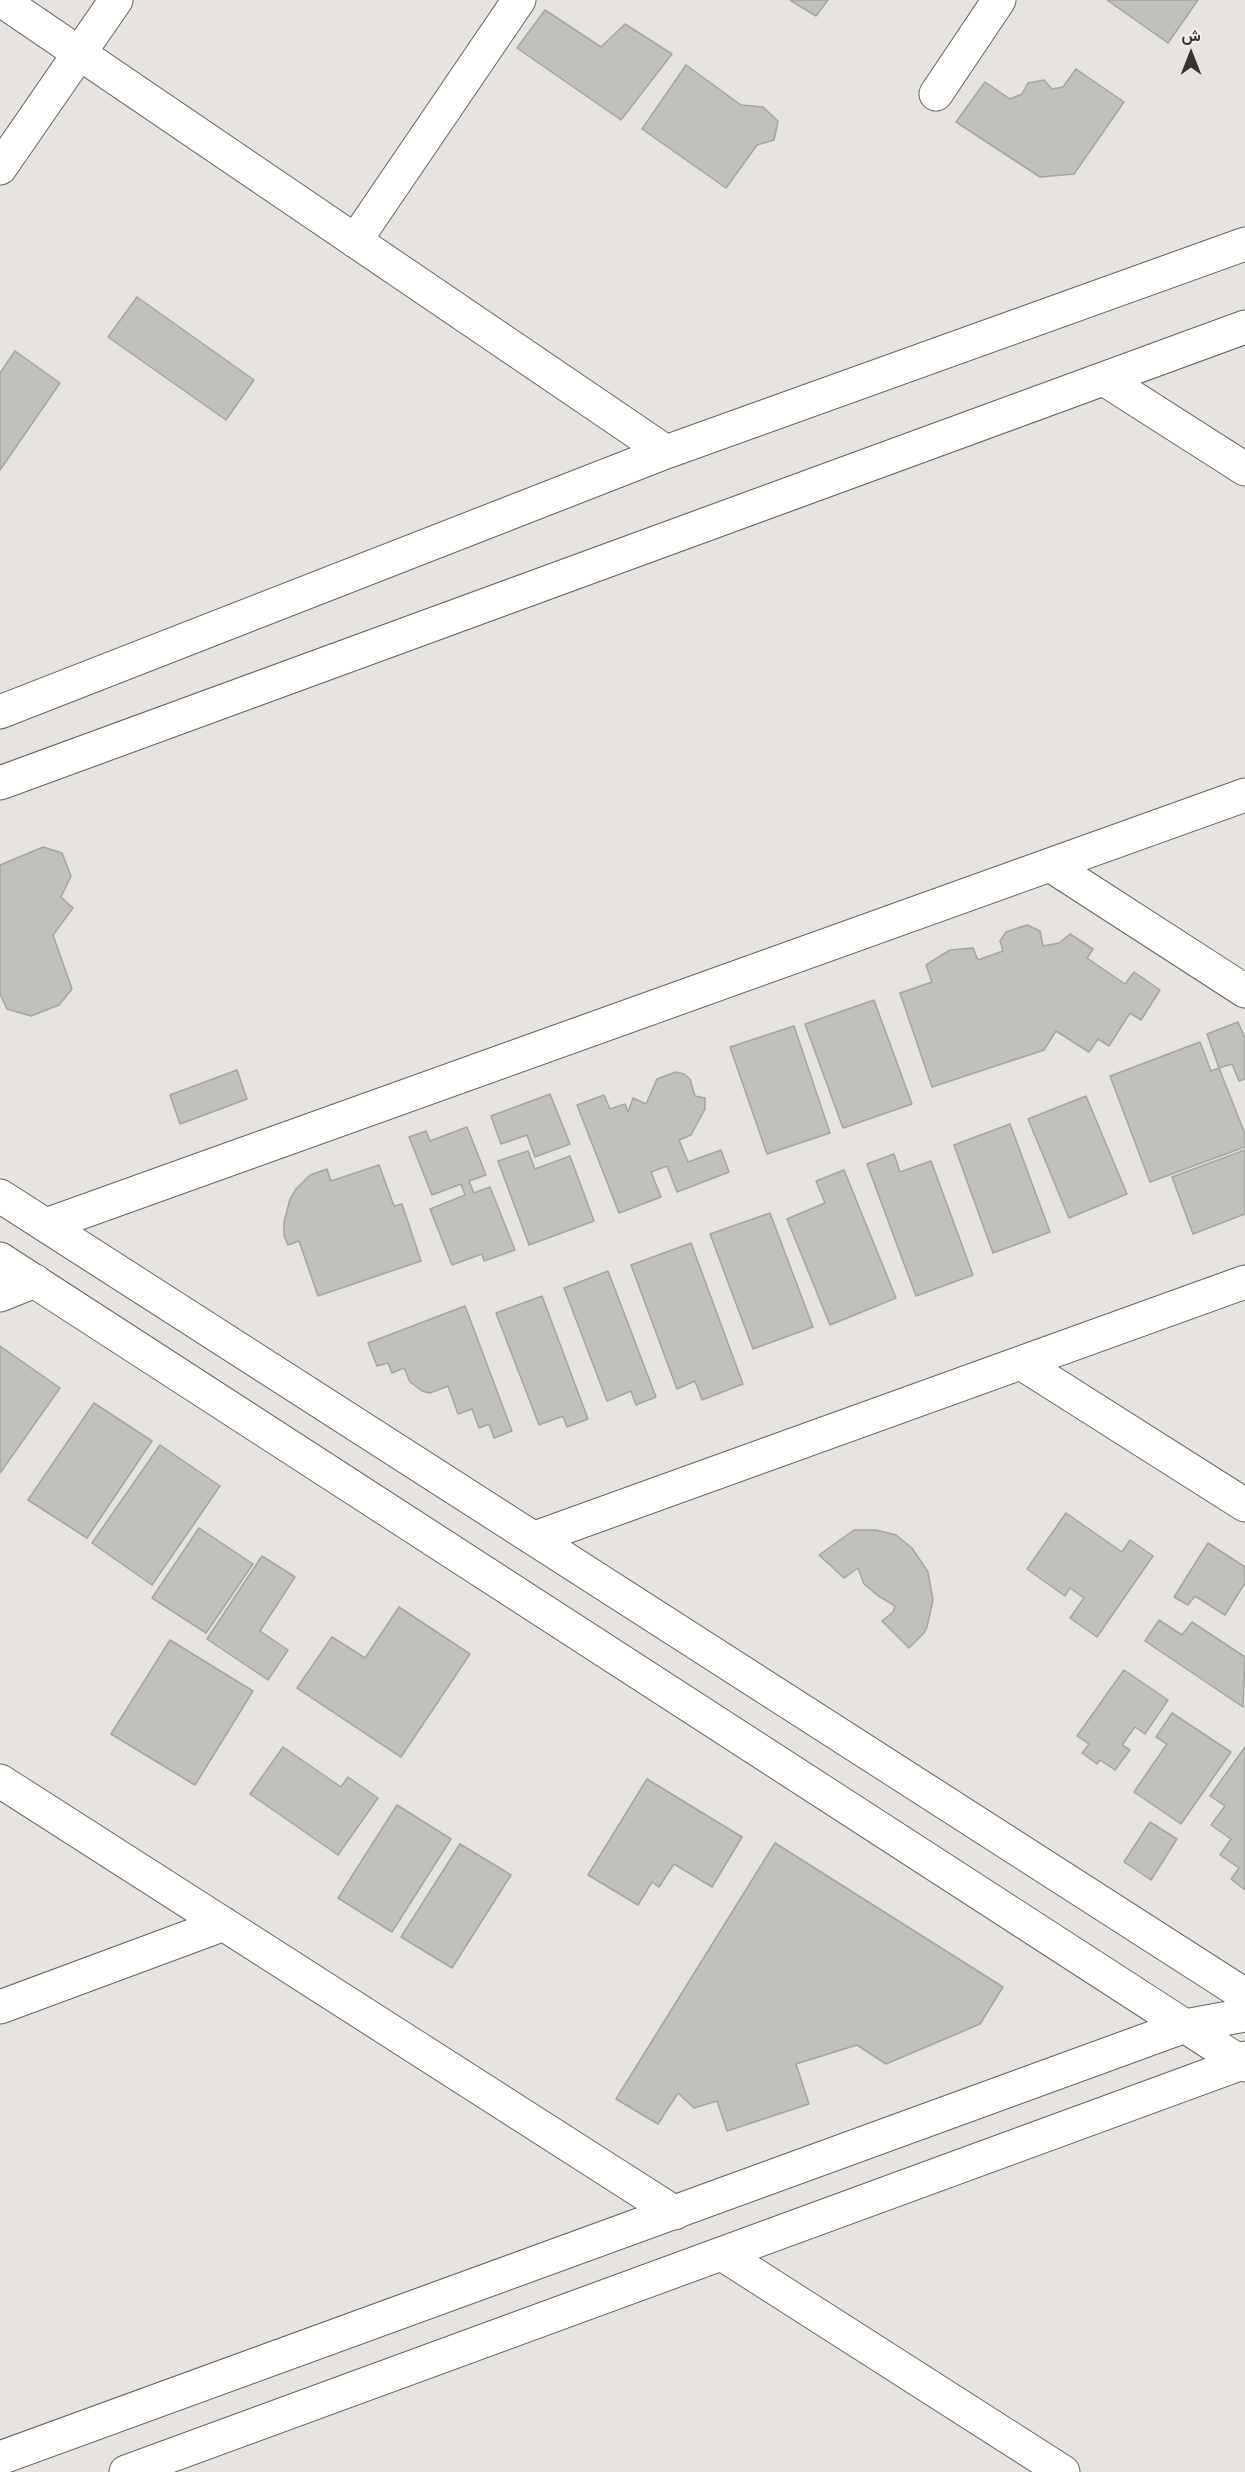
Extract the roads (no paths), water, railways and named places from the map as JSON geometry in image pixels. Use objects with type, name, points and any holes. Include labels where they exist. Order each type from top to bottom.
[{"type":"street","points":[[1,0],[666,452]]},
{"type":"street","points":[[0,168],[116,0]]},
{"type":"street","points":[[355,241],[519,0]]},
{"type":"street","points":[[936,94],[999,0]]},
{"type":"street","points":[[0,711],[666,452],[1245,244]]},
{"type":"street","points":[[0,783],[1245,327]]},
{"type":"street","points":[[1104,379],[1245,469]]},
{"type":"street","points":[[46,1225],[1245,795]]},
{"type":"street","points":[[1050,865],[1245,991]]},
{"type":"street","points":[[0,1196],[1245,1995]]},
{"type":"street","points":[[0,1258],[1244,2062]]},
{"type":"street","points":[[0,1295],[35,1281]]},
{"type":"street","points":[[535,1538],[1245,1282]]},
{"type":"street","points":[[1021,1363],[1245,1505]]},
{"type":"street","points":[[0,1780],[675,2213]]},
{"type":"street","points":[[0,2007],[224,1924]]},
{"type":"street","points":[[0,2458],[1185,2026],[1245,2015]]},
{"type":"street","points":[[126,2472],[1244,2062]]},
{"type":"street","points":[[722,2254],[1063,2472]]}]
